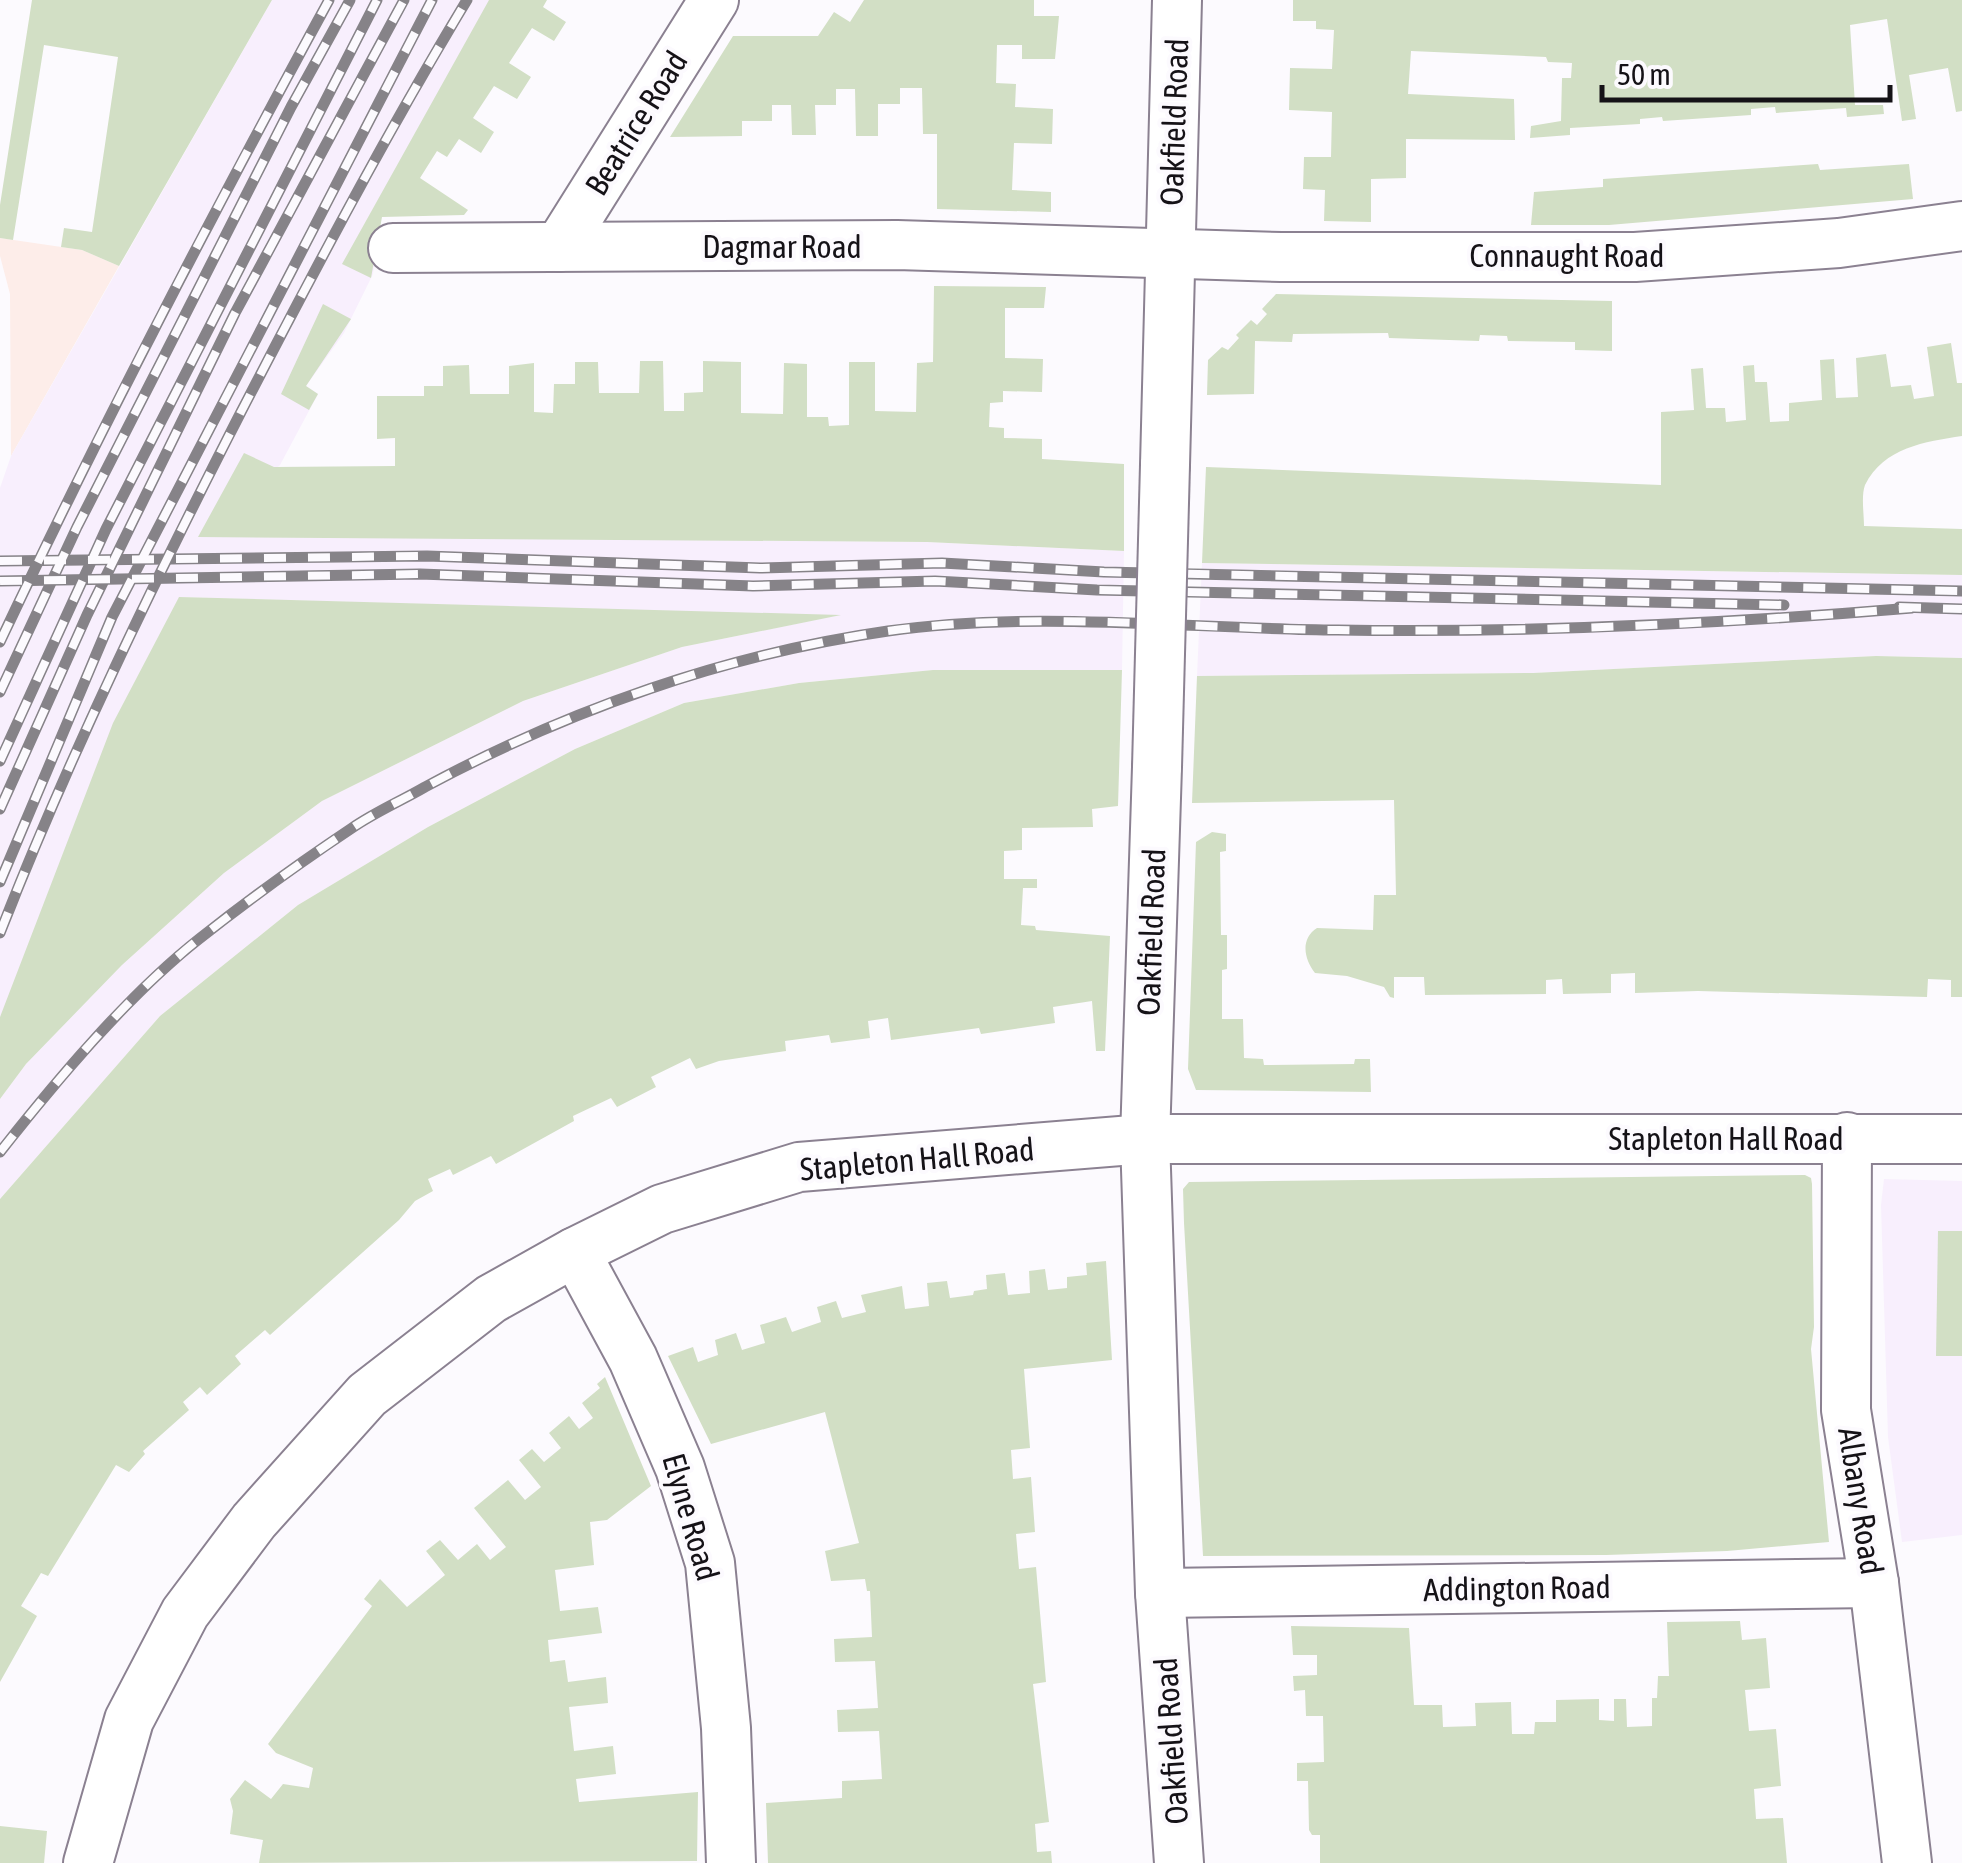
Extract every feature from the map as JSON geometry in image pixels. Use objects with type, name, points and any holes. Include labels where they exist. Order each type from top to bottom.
[{"type":"street","name":"Beatrice Road","points":[[558,247],[714,0]]},
{"type":"street","name":"Oakfield Road","points":[[1177,0],[1145,1139],[1160,1593],[1179,1863]]},
{"type":"street","name":"Connaught Road","points":[[1170,254],[1634,257],[1839,243],[1962,226]]},
{"type":"street","name":"Dagmar Road","points":[[393,248],[897,245],[1170,254]]},
{"type":"street","name":"Albany Road","points":[[1847,1137],[1846,1410],[1874,1583],[1907,1863]]},
{"type":"street","name":"Stapleton Hall Road","points":[[88,1863],[129,1720],[185,1613],[254,1521],[367,1395],[491,1299],[662,1209],[799,1167],[1145,1139],[1962,1139]]},
{"type":"street","name":"Elyne Road","points":[[575,1252],[634,1359],[680,1468],[710,1563],[726,1728],[731,1863]]},
{"type":"street","name":"Addington Road","points":[[1160,1593],[1874,1583]]},
{"type":"shaded area","points":[[272,0],[504,0],[381,217],[373,274],[344,333],[306,386],[318,394],[280,465],[199,535],[927,542],[1124,551],[1122,670],[933,670],[799,683],[684,703],[575,749],[428,827],[298,905],[160,1016],[0,1199],[0,1099],[26,1064],[122,965],[224,873],[322,801],[523,701],[682,647],[835,616],[179,597],[0,1017],[0,488],[11,456]]},
{"type":"shaded area","points":[[0,238],[82,250],[119,266],[11,456],[10,294],[0,256]]},
{"type":"shaded area","points":[[1202,563],[1962,575],[1962,658],[1876,656],[1533,673],[1197,676]]},
{"type":"shaded area","points":[[1884,1179],[1962,1181],[1962,1535],[1902,1542],[1888,1437],[1881,1205]]},
{"type":"green space","points":[[32,0],[272,0],[119,266],[82,250],[61,247],[64,228],[92,232],[118,57],[44,45],[13,240],[0,238],[0,205]]},
{"type":"green space","points":[[489,0],[547,0],[543,7],[566,22],[554,41],[532,28],[509,63],[531,77],[517,99],[494,86],[473,118],[494,132],[481,153],[459,139],[447,157],[437,151],[420,178],[468,210],[464,215],[382,217],[371,278],[342,264]]},
{"type":"green space","points":[[864,0],[1034,0],[1034,16],[1059,16],[1055,59],[1022,59],[1022,45],[997,45],[996,83],[1016,84],[1015,107],[1053,109],[1052,144],[1014,143],[1012,190],[1051,192],[1051,212],[937,209],[937,134],[923,134],[922,88],[900,88],[900,104],[878,104],[878,136],[856,136],[855,89],[836,89],[836,105],[815,105],[816,135],[792,135],[791,105],[772,105],[772,121],[742,121],[742,136],[670,137],[733,36],[818,36],[834,12],[850,22]]},
{"type":"green space","points":[[1293,0],[1962,0],[1962,111],[1956,112],[1948,68],[1909,75],[1916,119],[1902,121],[1887,19],[1850,25],[1855,105],[1883,105],[1884,114],[1847,117],[1846,108],[1776,113],[1775,107],[1751,109],[1751,115],[1640,119],[1640,124],[1570,128],[1570,135],[1530,138],[1531,126],[1561,121],[1562,78],[1571,78],[1572,63],[1548,62],[1546,57],[1411,51],[1408,94],[1514,99],[1515,140],[1406,139],[1406,178],[1371,179],[1371,222],[1324,221],[1325,190],[1303,189],[1304,157],[1331,157],[1332,112],[1289,110],[1290,68],[1332,69],[1334,30],[1316,29],[1316,21],[1293,21]]},
{"type":"green space","points":[[1818,164],[1820,170],[1909,164],[1913,199],[1609,225],[1531,225],[1534,192],[1603,187],[1603,179]]},
{"type":"green space","points":[[934,286],[1046,287],[1044,308],[1005,308],[1005,358],[1043,359],[1042,392],[1003,391],[1003,402],[990,403],[989,427],[1004,428],[1004,438],[1042,439],[1042,459],[1124,464],[1124,551],[927,542],[198,537],[244,453],[274,467],[395,466],[395,438],[377,439],[377,396],[424,396],[424,386],[443,386],[443,366],[469,365],[470,394],[509,394],[509,366],[534,363],[534,412],[553,413],[554,384],[575,384],[575,362],[598,362],[599,393],[639,393],[640,361],[663,361],[664,411],[684,411],[684,393],[703,392],[703,361],[741,362],[741,413],[783,414],[784,363],[807,364],[807,417],[828,417],[829,426],[849,425],[849,362],[875,362],[875,411],[916,412],[917,363],[933,362]]},
{"type":"green space","points":[[1276,294],[1612,301],[1612,351],[1575,350],[1575,342],[1508,341],[1507,336],[1480,335],[1479,341],[1389,338],[1388,333],[1293,334],[1292,342],[1255,341],[1254,394],[1207,395],[1208,360],[1222,347],[1228,350],[1251,320],[1257,325],[1267,314],[1262,309]]},
{"type":"green space","points":[[323,304],[351,319],[306,386],[318,394],[309,410],[281,394]]},
{"type":"green space","points":[[1951,343],[1957,383],[1962,383],[1962,436],[1907,449],[1883,462],[1865,485],[1863,511],[1864,526],[1962,529],[1962,575],[1202,563],[1206,467],[1661,485],[1661,412],[1694,410],[1691,369],[1703,368],[1706,408],[1725,408],[1726,422],[1746,420],[1743,366],[1754,365],[1755,382],[1767,382],[1770,422],[1789,421],[1789,403],[1822,400],[1820,360],[1834,359],[1836,398],[1858,397],[1856,358],[1886,354],[1891,387],[1911,385],[1914,399],[1934,396],[1927,347]]},
{"type":"green space","points":[[179,597],[841,615],[682,647],[523,701],[322,801],[224,873],[122,965],[26,1064],[0,1099],[0,1017],[113,723]]},
{"type":"green space","points":[[1876,656],[1962,658],[1962,997],[1951,997],[1951,980],[1928,979],[1927,997],[1635,993],[1635,973],[1611,974],[1611,993],[1563,994],[1562,979],[1546,980],[1546,994],[1425,995],[1424,977],[1394,977],[1394,998],[1390,997],[1384,987],[1347,976],[1315,973],[1308,962],[1306,943],[1317,928],[1373,930],[1374,895],[1396,895],[1394,800],[1192,803],[1197,676],[1533,673]]},
{"type":"green space","points":[[933,670],[1122,670],[1118,806],[1092,809],[1093,827],[1022,828],[1022,850],[1004,851],[1004,879],[1037,879],[1037,888],[1023,888],[1021,925],[1035,926],[1036,930],[1110,936],[1105,1051],[1096,1051],[1092,1001],[1053,1007],[1055,1023],[981,1034],[979,1028],[891,1040],[888,1018],[868,1021],[870,1038],[831,1043],[829,1035],[785,1041],[786,1051],[719,1061],[696,1069],[690,1058],[651,1077],[656,1087],[617,1107],[611,1098],[573,1116],[574,1121],[496,1164],[491,1156],[453,1175],[450,1169],[428,1179],[433,1191],[415,1201],[399,1220],[270,1335],[265,1330],[235,1356],[241,1364],[207,1395],[200,1387],[183,1402],[189,1410],[143,1451],[145,1454],[129,1472],[116,1465],[48,1576],[41,1573],[21,1606],[37,1616],[0,1682],[0,1199],[160,1016],[298,905],[428,827],[575,749],[684,703],[799,683]]},
{"type":"green space","points":[[1212,832],[1226,834],[1226,851],[1220,852],[1221,935],[1227,935],[1222,1019],[1243,1019],[1244,1058],[1263,1059],[1264,1065],[1354,1064],[1355,1059],[1370,1059],[1371,1092],[1196,1090],[1188,1069],[1196,842]]},
{"type":"green space","points":[[1805,1175],[1812,1184],[1811,1349],[1829,1542],[1727,1551],[1606,1555],[1203,1556],[1184,1223],[1183,1189],[1189,1182]]},
{"type":"green space","points":[[1938,1231],[1962,1231],[1962,1356],[1936,1356]]},
{"type":"green space","points":[[1106,1261],[1112,1360],[1024,1369],[1030,1448],[1011,1450],[1013,1479],[1031,1477],[1035,1532],[1016,1534],[1019,1569],[1036,1567],[1046,1682],[1033,1684],[1049,1822],[1035,1824],[1037,1852],[1051,1851],[1052,1863],[768,1863],[766,1803],[842,1798],[842,1781],[882,1779],[879,1731],[838,1732],[837,1710],[878,1708],[875,1661],[835,1662],[834,1639],[872,1637],[870,1591],[865,1579],[831,1581],[825,1551],[859,1543],[825,1412],[711,1444],[668,1356],[693,1347],[698,1362],[718,1355],[715,1340],[736,1333],[742,1350],[765,1343],[760,1325],[786,1317],[792,1332],[821,1322],[817,1307],[836,1301],[842,1318],[866,1312],[861,1295],[902,1286],[905,1309],[929,1306],[927,1283],[947,1281],[950,1298],[987,1289],[986,1275],[1005,1273],[1008,1295],[1030,1293],[1029,1271],[1045,1269],[1048,1290],[1067,1288],[1067,1277],[1087,1275],[1086,1263]]},
{"type":"green space","points":[[605,1377],[651,1486],[607,1520],[590,1522],[594,1565],[555,1570],[560,1611],[598,1607],[602,1633],[548,1640],[550,1662],[565,1660],[568,1682],[606,1677],[608,1703],[569,1707],[574,1751],[613,1746],[616,1774],[576,1779],[579,1802],[698,1792],[697,1861],[259,1863],[263,1840],[230,1834],[230,1799],[245,1780],[271,1799],[283,1784],[309,1788],[313,1768],[276,1753],[268,1744],[372,1606],[364,1599],[380,1579],[407,1607],[445,1575],[426,1551],[440,1540],[458,1560],[477,1544],[490,1560],[506,1547],[474,1508],[508,1480],[525,1500],[541,1487],[519,1460],[532,1449],[544,1462],[561,1448],[549,1433],[569,1416],[579,1429],[593,1418],[582,1403],[600,1388],[597,1384]]},
{"type":"green space","points":[[1740,1621],[1742,1640],[1766,1638],[1770,1688],[1745,1690],[1749,1731],[1776,1729],[1781,1786],[1754,1789],[1756,1819],[1783,1818],[1787,1863],[1320,1863],[1320,1835],[1312,1835],[1309,1830],[1308,1781],[1297,1781],[1297,1763],[1324,1762],[1323,1716],[1306,1716],[1305,1690],[1294,1691],[1293,1676],[1317,1675],[1317,1655],[1293,1655],[1291,1626],[1409,1628],[1414,1705],[1442,1705],[1443,1727],[1476,1726],[1475,1703],[1511,1702],[1512,1734],[1534,1734],[1535,1722],[1556,1722],[1556,1700],[1599,1699],[1599,1720],[1614,1721],[1614,1699],[1626,1699],[1627,1727],[1652,1726],[1652,1698],[1657,1698],[1658,1676],[1669,1676],[1667,1622]]},
{"type":"green space","points":[[0,1826],[47,1831],[44,1863],[0,1863]]},
{"type":"railway","points":[[0,642],[160,319],[329,0]]},
{"type":"railway","points":[[0,692],[77,527],[291,107],[350,0]]},
{"type":"railway","points":[[0,761],[106,529],[377,0]]},
{"type":"railway","points":[[0,809],[87,615],[235,313],[404,0]]},
{"type":"railway","points":[[0,882],[112,617],[432,0]]},
{"type":"railway","points":[[0,933],[84,734],[209,476],[351,204],[467,0]]},
{"type":"railway","points":[[0,561],[427,556],[760,568],[942,563],[1104,572],[1962,591]]},
{"type":"railway","points":[[0,581],[420,574],[753,586],[935,581],[1097,590],[1784,605]]},
{"type":"railway","points":[[1899,607],[1962,609]]},
{"type":"railway","points":[[0,1152],[69,1068],[172,961],[333,841],[425,787],[535,733],[708,670],[888,631],[1000,622],[1338,630],[1554,629],[1912,608]]}]
